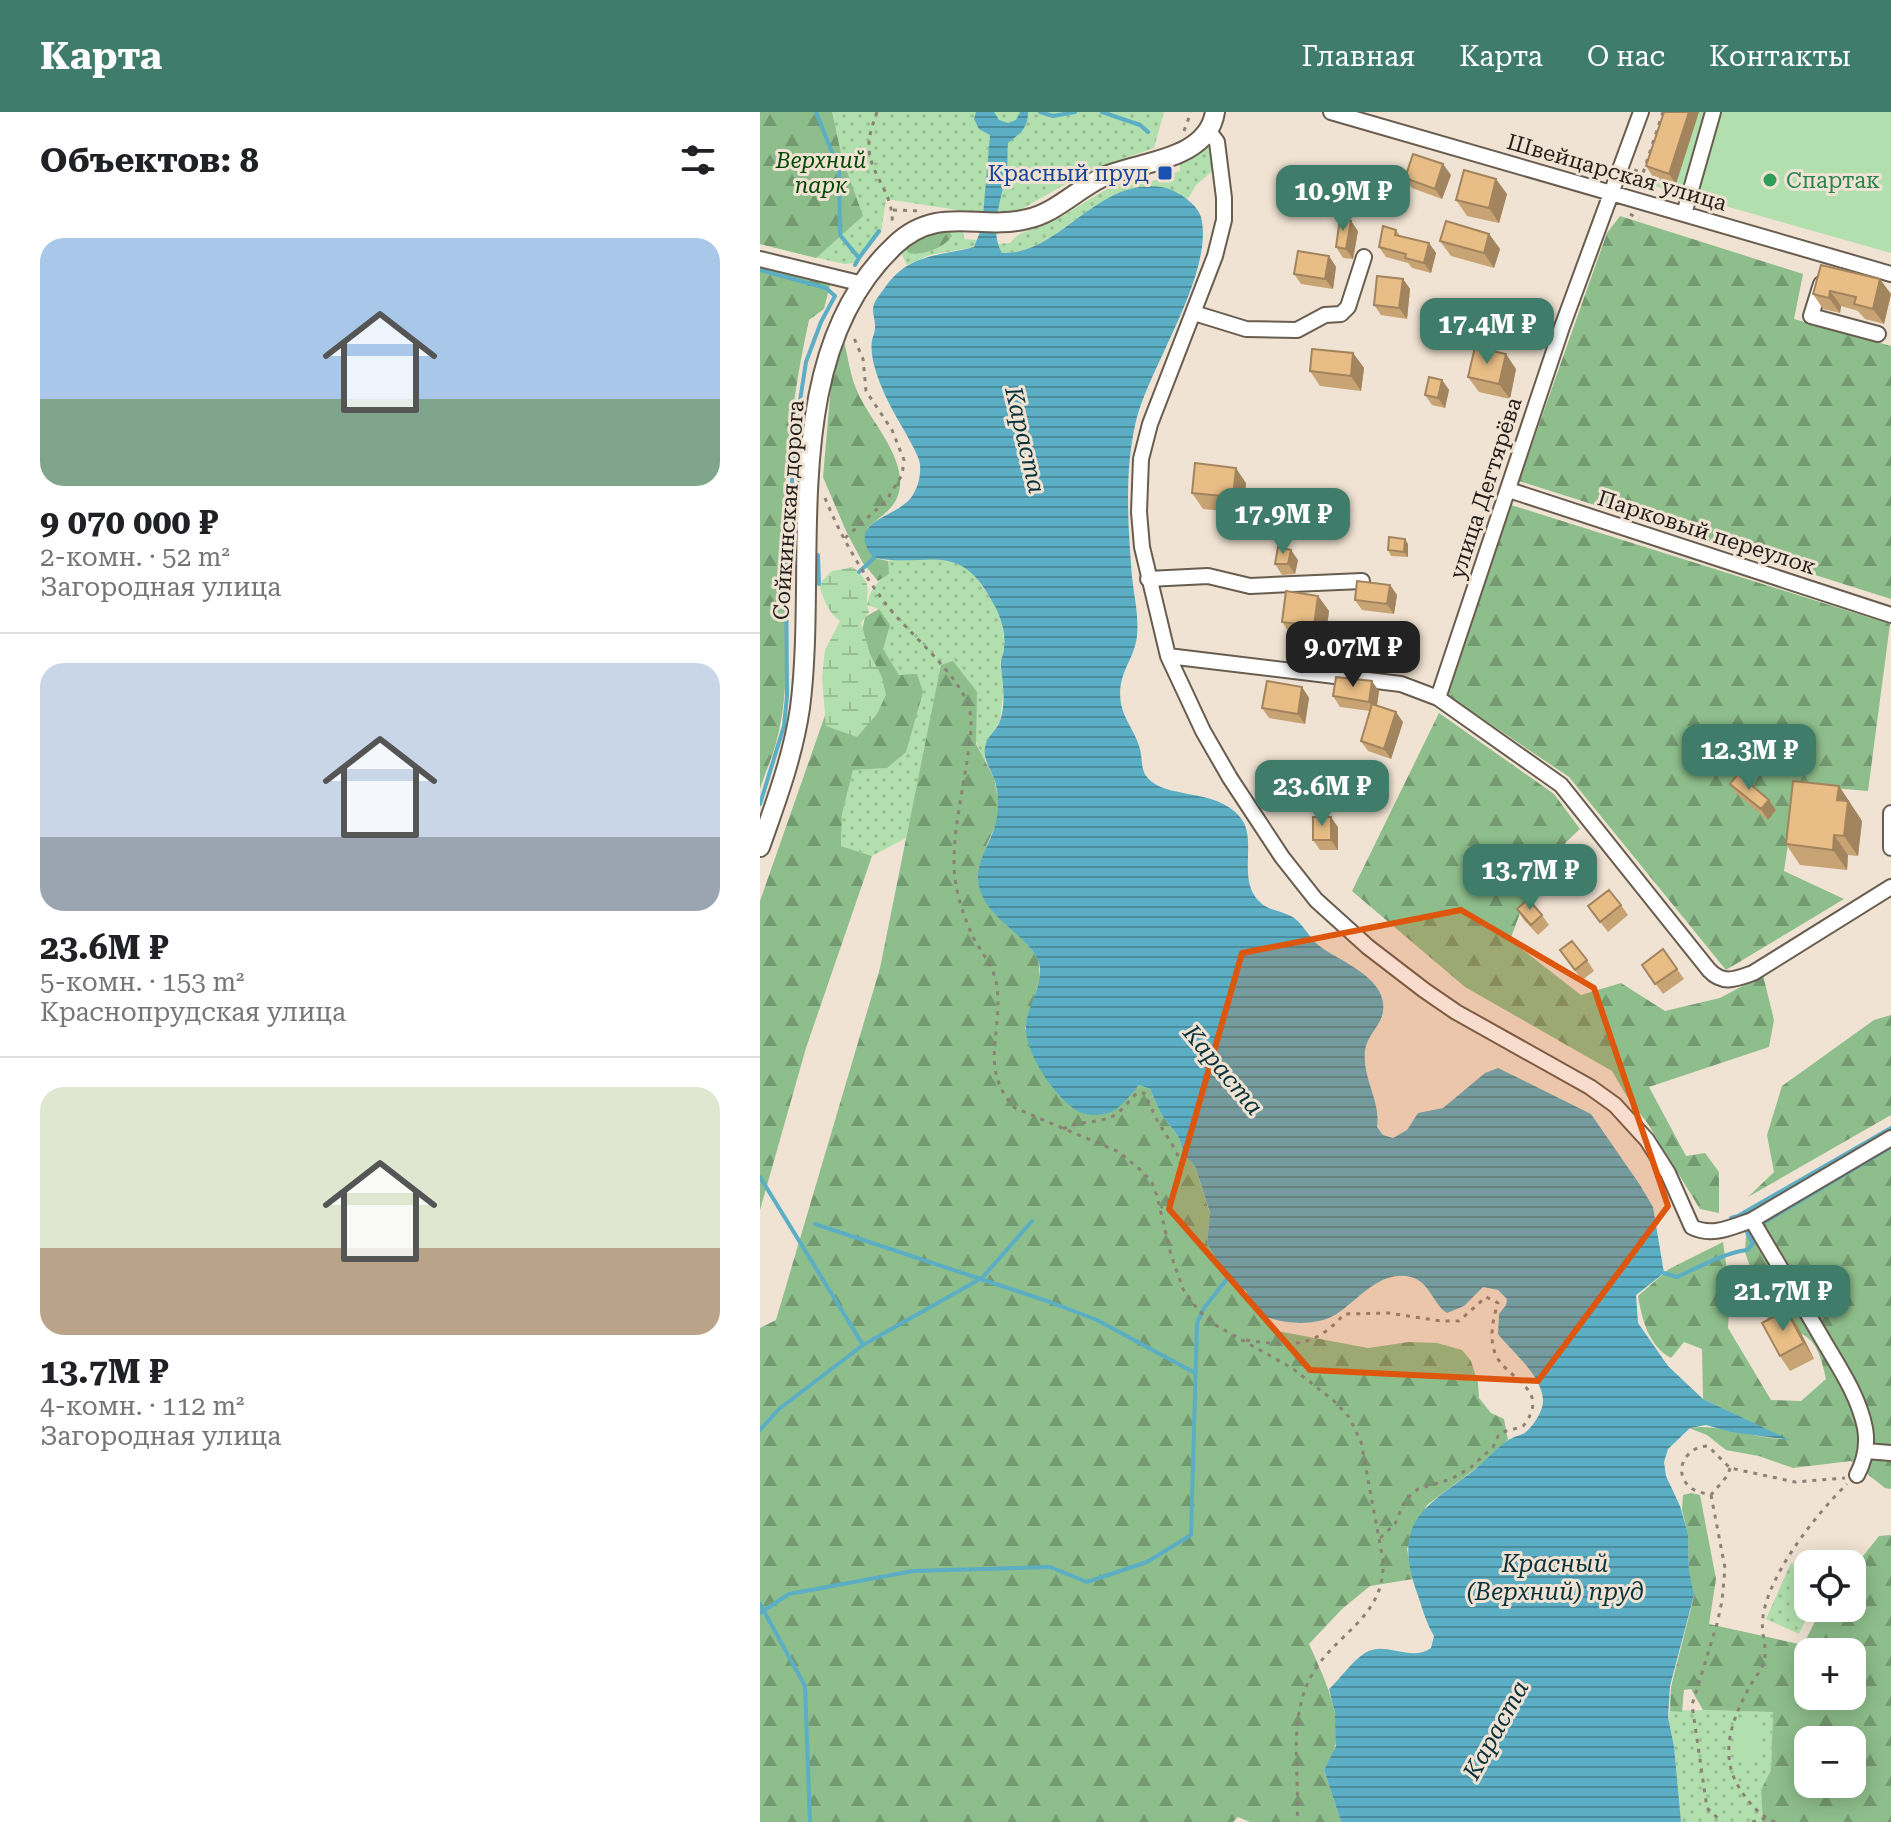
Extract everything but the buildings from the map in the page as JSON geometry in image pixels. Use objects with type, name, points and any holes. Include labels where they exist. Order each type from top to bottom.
[{"type":"main road","points":[[1208,130],[1215,112]]},
{"type":"main road","name":"Сойкинская дорога","points":[[760,847],[794,743],[800,706],[807,511],[817,410],[827,361],[842,319],[863,284],[880,260],[909,234],[940,222],[1016,222],[1048,211],[1103,177],[1179,153],[1208,130]]},
{"type":"street","name":"Швейцарская улица","points":[[1331,112],[1360,116],[1612,194],[1891,274]]},
{"type":"street","name":"улица Дегтярёва","points":[[1438,698],[1562,327],[1641,112]]},
{"type":"street","points":[[1684,214],[1713,112]]},
{"type":"street","points":[[1208,130],[1217,142],[1224,220],[1215,256],[1160,394],[1141,459],[1139,512],[1142,547],[1168,656],[1203,731],[1282,857],[1316,900],[1368,947],[1424,990],[1456,1012],[1590,1087],[1615,1105],[1647,1140],[1692,1227],[1701,1232],[1714,1232],[1752,1220],[1891,1138]]},
{"type":"street","points":[[1828,256],[1811,316],[1878,334]]},
{"type":"street","points":[[1194,313],[1246,329],[1297,330],[1325,315],[1341,314],[1348,307],[1364,257]]},
{"type":"street","points":[[760,259],[863,284]]},
{"type":"street","name":"Парковый переулок","points":[[1509,490],[1891,615]]},
{"type":"street","points":[[1148,579],[1208,576],[1250,586],[1362,581]]},
{"type":"street","points":[[1168,656],[1401,684],[1438,698],[1561,785],[1709,970],[1723,980],[1753,973],[1891,887]]},
{"type":"street","points":[[1891,813],[1891,848]]},
{"type":"street","points":[[1752,1220],[1847,1382],[1861,1413],[1866,1431],[1866,1451],[1857,1475]]},
{"type":"street","points":[[1866,1451],[1891,1453]]},
{"type":"path","points":[[877,112],[869,138],[869,153],[893,210],[891,231]]},
{"type":"path","points":[[1623,166],[1643,173],[1663,112]]},
{"type":"path","points":[[842,319],[863,359],[866,391],[892,430],[904,460],[902,475],[886,501],[845,538]]},
{"type":"path","points":[[824,495],[865,573],[906,628],[957,684],[970,711],[971,735],[954,865],[956,887],[965,914],[974,938],[993,970],[997,985],[998,1018],[993,1045],[995,1074],[1005,1097],[1015,1108],[1098,1142],[1131,1161],[1152,1183],[1180,1281],[1198,1310],[1209,1320],[1292,1368],[1333,1400],[1349,1417],[1361,1442],[1384,1578],[1375,1604],[1320,1661],[1301,1701],[1295,1763],[1297,1822]]},
{"type":"path","points":[[1063,1129],[1075,1123],[1099,1121],[1115,1115],[1137,1093],[1144,1093],[1178,1152],[1181,1166],[1175,1191],[1161,1208]]},
{"type":"path","points":[[1242,1340],[1297,1345],[1335,1325],[1344,1314],[1388,1313],[1459,1321],[1486,1297],[1498,1303],[1492,1331],[1494,1352],[1502,1365],[1533,1397],[1529,1419],[1522,1427],[1499,1434],[1493,1447],[1470,1468],[1451,1479],[1411,1494],[1405,1500],[1395,1524],[1379,1539]]},
{"type":"path","points":[[1711,1495],[1688,1485],[1682,1469],[1685,1457],[1692,1449],[1708,1446],[1730,1468],[1795,1482],[1832,1481],[1857,1475]]},
{"type":"path","points":[[1711,1495],[1730,1468]]},
{"type":"path","points":[[1775,1822],[1766,1818],[1746,1798],[1733,1777],[1728,1758],[1730,1737],[1737,1712],[1763,1665],[1766,1646],[1763,1614],[1785,1559],[1857,1475]]},
{"type":"path","points":[[1711,1495],[1725,1568],[1717,1624],[1692,1705],[1707,1808],[1722,1822]]},
{"type":"path","points":[[1752,1822],[1766,1818]]},
{"type":"highlighted area","points":[[1461,910],[1594,988],[1668,1206],[1538,1381],[1310,1370],[1169,1209],[1242,953]]},
{"type":"green space","name":"Верхний парк","points":[[760,112],[1164,112],[1154,148],[1090,170],[1014,212],[964,211],[886,199],[881,233],[859,260],[844,264],[760,244]]},
{"type":"green space","points":[[760,112],[832,112],[842,158],[863,216],[816,258],[760,244]]},
{"type":"green space","name":"Спартак","points":[[1674,112],[1891,112],[1891,253],[1644,183],[1653,176]]},
{"type":"green space","points":[[1207,139],[1215,169],[1196,185],[1188,199],[1159,187],[1136,188],[1095,206],[1041,243],[1001,253],[996,244],[1010,243],[1025,232],[1055,220],[1128,180],[1141,176],[1152,181],[1180,171],[1180,161]]},
{"type":"green space","points":[[1620,216],[1803,274],[1794,319],[1891,346],[1891,599],[1519,481],[1607,233]]},
{"type":"green space","points":[[938,229],[948,229],[952,236],[932,250],[908,253],[906,247]]},
{"type":"green space","points":[[963,229],[964,239],[977,240],[974,247],[930,255],[907,265],[901,253],[907,247],[938,233]]},
{"type":"green space","points":[[760,265],[831,281],[824,309],[809,320],[793,407],[783,525],[784,697],[776,743],[760,789]]},
{"type":"green space","points":[[843,338],[855,387],[889,445],[899,474],[900,488],[895,502],[868,528],[874,558],[888,561],[889,574],[878,581],[863,563],[846,531],[823,477],[831,385]]},
{"type":"green space","points":[[1511,505],[1890,624],[1868,791],[1797,785],[1784,871],[1844,899],[1726,970],[1569,777],[1446,694]]},
{"type":"green space","points":[[950,559],[971,571],[992,600],[1001,619],[1005,647],[1000,663],[1004,685],[1000,721],[985,744],[985,762],[942,665],[906,838],[872,856],[841,846],[842,814],[853,770],[887,768],[899,675],[883,649],[879,609],[867,605],[874,587],[888,574],[888,561]]},
{"type":"green space","points":[[853,567],[867,585],[869,612],[861,623],[886,695],[877,714],[857,737],[826,726],[822,677],[825,650],[840,621],[829,609],[819,584],[832,571]]},
{"type":"green space","points":[[879,609],[890,625],[883,649],[899,675],[917,674],[923,692],[906,752],[887,768],[853,770],[842,814],[841,846],[872,856],[806,1048],[760,1210],[760,901],[836,684],[857,656],[865,617]]},
{"type":"green space","points":[[953,661],[977,692],[976,744],[994,778],[999,804],[997,822],[987,844],[978,880],[1038,958],[1040,978],[1025,1029],[1128,1097],[1139,1085],[1150,1089],[1161,1114],[1178,1136],[1186,1157],[1195,1166],[1210,1214],[1207,1243],[1227,1279],[1272,1330],[1368,1348],[1409,1342],[1437,1343],[1462,1350],[1471,1361],[1479,1398],[1491,1413],[1504,1419],[1508,1440],[1491,1457],[1427,1505],[1407,1549],[1413,1579],[1370,1586],[1342,1609],[1309,1644],[1334,1708],[1337,1735],[1332,1756],[1324,1770],[1341,1822],[1250,1822],[1238,1817],[1233,1822],[760,1822],[760,1328],[776,1320],[880,968],[941,665]]},
{"type":"green space","points":[[1439,713],[1554,794],[1580,829],[1565,843],[1575,856],[1525,900],[1510,940],[1581,995],[1621,983],[1665,1011],[1720,998],[1763,975],[1774,1020],[1769,1047],[1649,1087],[1686,1156],[1705,1153],[1719,1172],[1719,1213],[1700,1209],[1612,1071],[1465,987],[1352,891]]},
{"type":"green space","points":[[1891,1015],[1891,1115],[1748,1197],[1774,1172],[1767,1135],[1782,1086],[1874,1020]]},
{"type":"green space","points":[[1891,1148],[1891,1489],[1885,1488],[1851,1461],[1793,1468],[1759,1456],[1726,1450],[1707,1435],[1689,1428],[1713,1428],[1787,1439],[1703,1399],[1702,1349],[1684,1342],[1671,1358],[1663,1353],[1648,1332],[1638,1296],[1669,1269],[1723,1242],[1730,1293],[1728,1328],[1771,1400],[1801,1401],[1826,1379],[1823,1365],[1815,1345],[1809,1339],[1794,1330],[1769,1322],[1745,1252],[1746,1235]]},
{"type":"green space","points":[[1683,1495],[1700,1495],[1716,1579],[1709,1624],[1794,1643],[1794,1710],[1866,1710],[1866,1638],[1807,1638],[1815,1622],[1866,1622],[1866,1552],[1879,1536],[1891,1535],[1891,1822],[1763,1822],[1761,1790],[1771,1770],[1773,1712],[1703,1710],[1691,1689],[1684,1690],[1682,1712],[1670,1711],[1671,1687],[1694,1596],[1689,1573],[1688,1535],[1682,1510]]},
{"type":"green space","points":[[1791,1563],[1794,1564],[1794,1622],[1805,1622],[1799,1634],[1766,1619]]},
{"type":"green space","points":[[1670,1711],[1773,1712],[1771,1770],[1761,1790],[1763,1822],[1681,1822],[1674,1746],[1668,1718]]},
{"type":"green space","points":[[1736,1720],[1762,1720],[1761,1761],[1735,1761]]},
{"type":"water","name":"Красный (Верхний) пруд","points":[[976,112],[994,112],[999,120],[1008,123],[1016,120],[1020,112],[1028,112],[1025,127],[1008,143],[1007,169],[996,223],[1002,253],[1023,250],[1042,242],[1097,204],[1138,187],[1161,187],[1173,191],[1190,202],[1201,217],[1203,239],[1199,264],[1179,319],[1143,399],[1132,440],[1128,479],[1137,629],[1120,693],[1122,710],[1137,741],[1145,774],[1166,789],[1217,801],[1240,817],[1248,837],[1248,872],[1253,894],[1264,905],[1295,919],[1317,944],[1359,970],[1377,988],[1383,1011],[1366,1046],[1365,1061],[1378,1117],[1377,1127],[1383,1135],[1393,1138],[1407,1130],[1418,1113],[1443,1108],[1485,1073],[1498,1068],[1591,1114],[1653,1207],[1664,1273],[1636,1295],[1638,1323],[1668,1366],[1703,1399],[1790,1440],[1731,1432],[1706,1425],[1690,1428],[1668,1449],[1664,1462],[1666,1476],[1680,1506],[1688,1534],[1689,1571],[1694,1595],[1670,1686],[1668,1718],[1674,1746],[1681,1822],[1341,1822],[1324,1770],[1336,1746],[1335,1713],[1329,1689],[1365,1653],[1381,1649],[1415,1653],[1431,1648],[1434,1636],[1410,1567],[1408,1548],[1411,1532],[1427,1507],[1505,1442],[1530,1428],[1540,1412],[1543,1399],[1531,1372],[1498,1334],[1499,1314],[1507,1299],[1498,1290],[1483,1287],[1464,1306],[1447,1313],[1419,1281],[1400,1276],[1375,1284],[1344,1309],[1323,1320],[1290,1322],[1257,1314],[1246,1291],[1227,1279],[1207,1243],[1210,1213],[1195,1166],[1186,1157],[1178,1136],[1161,1114],[1150,1089],[1139,1085],[1121,1105],[1108,1113],[1081,1113],[1058,1093],[1032,1053],[1026,1023],[1038,985],[1039,965],[1029,947],[986,903],[978,880],[980,864],[998,812],[996,786],[986,761],[985,747],[1000,721],[1003,708],[1001,665],[1004,631],[1001,619],[980,583],[968,570],[941,560],[874,558],[866,546],[865,536],[875,522],[910,499],[917,487],[920,469],[916,452],[887,398],[874,365],[874,304],[893,277],[913,263],[974,247],[982,227],[990,135],[979,129],[974,119]]},
{"type":"waterway","points":[[816,112],[839,170],[840,235],[859,258],[855,265]]},
{"type":"waterway","points":[[1040,112],[1053,116],[1075,112]]},
{"type":"waterway","points":[[1102,112],[1140,125],[1148,132]]},
{"type":"waterway","points":[[859,258],[879,231]]},
{"type":"waterway","points":[[760,270],[826,288],[835,296],[806,362],[797,420],[786,553],[787,696],[784,726],[760,804]]},
{"type":"waterway","points":[[818,555],[819,584]]},
{"type":"waterway","points":[[859,572],[874,558]]},
{"type":"waterway","points":[[1731,1218],[1891,1128]]},
{"type":"waterway","points":[[1763,1223],[1891,1147]]},
{"type":"waterway","points":[[760,1177],[863,1345]]},
{"type":"waterway","points":[[760,1430],[779,1409],[863,1345],[982,1278],[1032,1221]]},
{"type":"waterway","points":[[815,1224],[1097,1320],[1195,1373]]},
{"type":"waterway","points":[[1664,1273],[1677,1277],[1721,1257],[1747,1250],[1753,1244],[1747,1232]]},
{"type":"waterway","points":[[760,1613],[789,1594],[913,1571],[1050,1567],[1087,1582],[1147,1562],[1191,1535],[1197,1323],[1204,1308],[1227,1279]]},
{"type":"waterway","points":[[760,1604],[805,1686],[810,1822]]},
{"type":"place","name":"Красный пруд","points":[[1165,173]]},
{"type":"place","name":"Спартак","points":[[1770,180]]},
{"type":"water label","name":"Караста","points":[[1025,440]]},
{"type":"water label","name":"Караста","points":[[1223,1070]]},
{"type":"water label","name":"Караста","points":[[1496,1730]]}]
